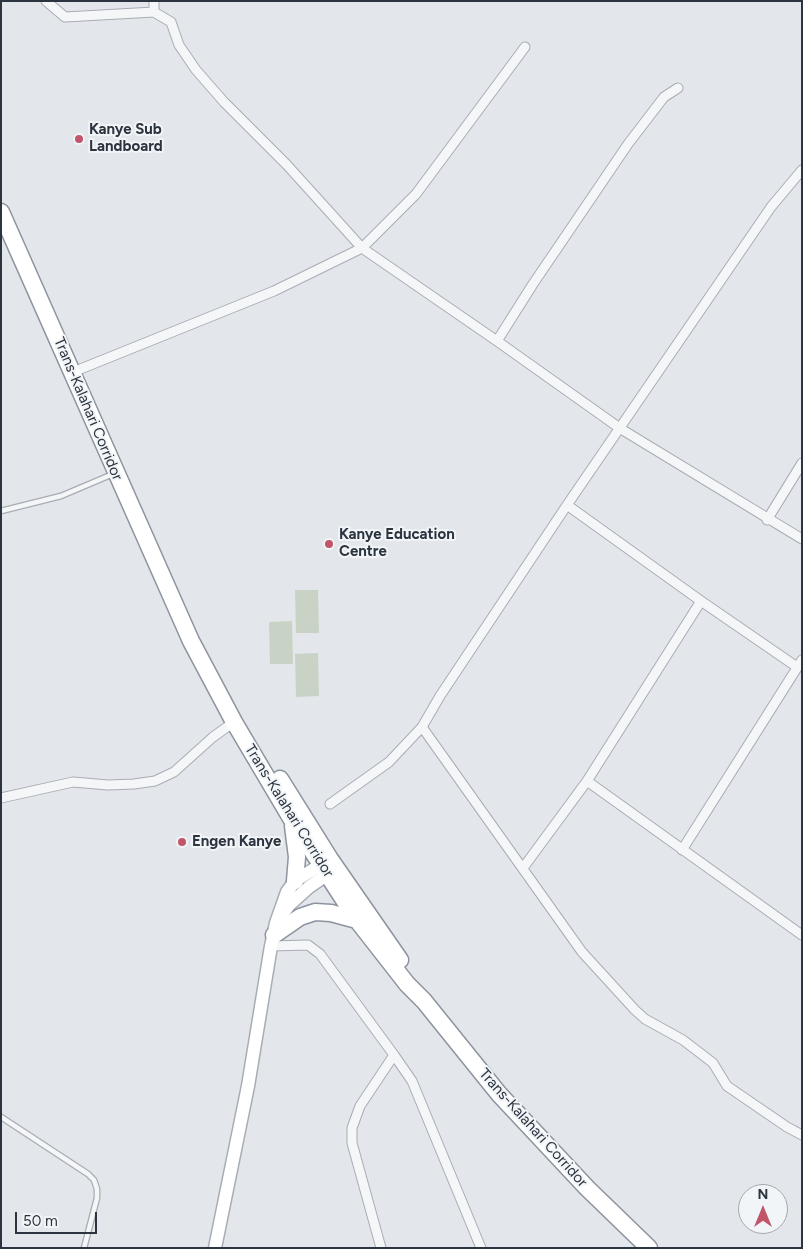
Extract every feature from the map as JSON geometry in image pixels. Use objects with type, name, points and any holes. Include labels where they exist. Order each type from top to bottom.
[{"type":"highway","name":"Trans-Kalahari Corridor","points":[[1,212],[73,372],[115,473],[176,605],[190,641],[234,722],[292,820],[381,929],[416,984],[424,1001]]},
{"type":"highway","name":"Trans-Kalahari Corridor","points":[[176,605],[195,632],[282,782],[357,920],[407,984],[424,1001],[499,1094],[587,1188],[649,1248]]},
{"type":"highway","points":[[292,820],[297,857],[295,881]]},
{"type":"highway","points":[[274,934],[300,917],[315,912],[331,913],[357,920]]},
{"type":"street","points":[[46,1],[65,17],[154,12],[171,22],[179,45],[196,70],[224,102],[287,165],[362,248],[620,429],[767,520],[802,539]]},
{"type":"street","points":[[154,1],[154,12]]},
{"type":"street","points":[[73,372],[274,291],[362,248],[416,194],[525,46]]},
{"type":"street","points":[[497,341],[533,284],[628,144],[664,97],[678,88]]},
{"type":"street","points":[[330,804],[388,762],[422,727],[440,696],[568,505],[771,207],[802,170]]},
{"type":"street","points":[[767,520],[802,463]]},
{"type":"street","points":[[568,505],[701,601],[799,664],[682,850]]},
{"type":"street","points":[[523,868],[587,780],[701,601]]},
{"type":"street","points":[[1,798],[73,782],[108,785],[155,781],[174,772],[234,722]]},
{"type":"street","points":[[422,727],[582,952],[635,1010],[713,1062],[727,1086],[787,1127],[802,1135]]},
{"type":"street","points":[[587,780],[802,935]]},
{"type":"street","points":[[215,1248],[248,1086],[274,934],[287,892],[295,881],[329,866]]},
{"type":"street","points":[[274,934],[289,905],[329,866]]},
{"type":"street","points":[[274,934],[308,945],[320,954],[412,1081],[482,1248]]},
{"type":"street","points":[[381,1248],[352,1143],[352,1128],[360,1106],[394,1055]]},
{"type":"lane","points":[[1,511],[61,496],[115,473]]},
{"type":"lane","points":[[1,1117],[88,1174],[94,1180],[97,1188],[97,1198],[84,1248]]},
{"type":"green space","points":[[295,590],[318,590],[319,633],[296,633]]},
{"type":"green space","points":[[292,621],[293,664],[270,664],[269,622]]},
{"type":"green space","points":[[318,653],[319,696],[296,697],[295,654]]},
{"type":"place","name":"Kanye Sub Landboard","points":[[79,139]]},
{"type":"place","name":"Kanye Education Centre","points":[[329,544]]},
{"type":"place","name":"Engen Kanye","points":[[182,842]]}]
